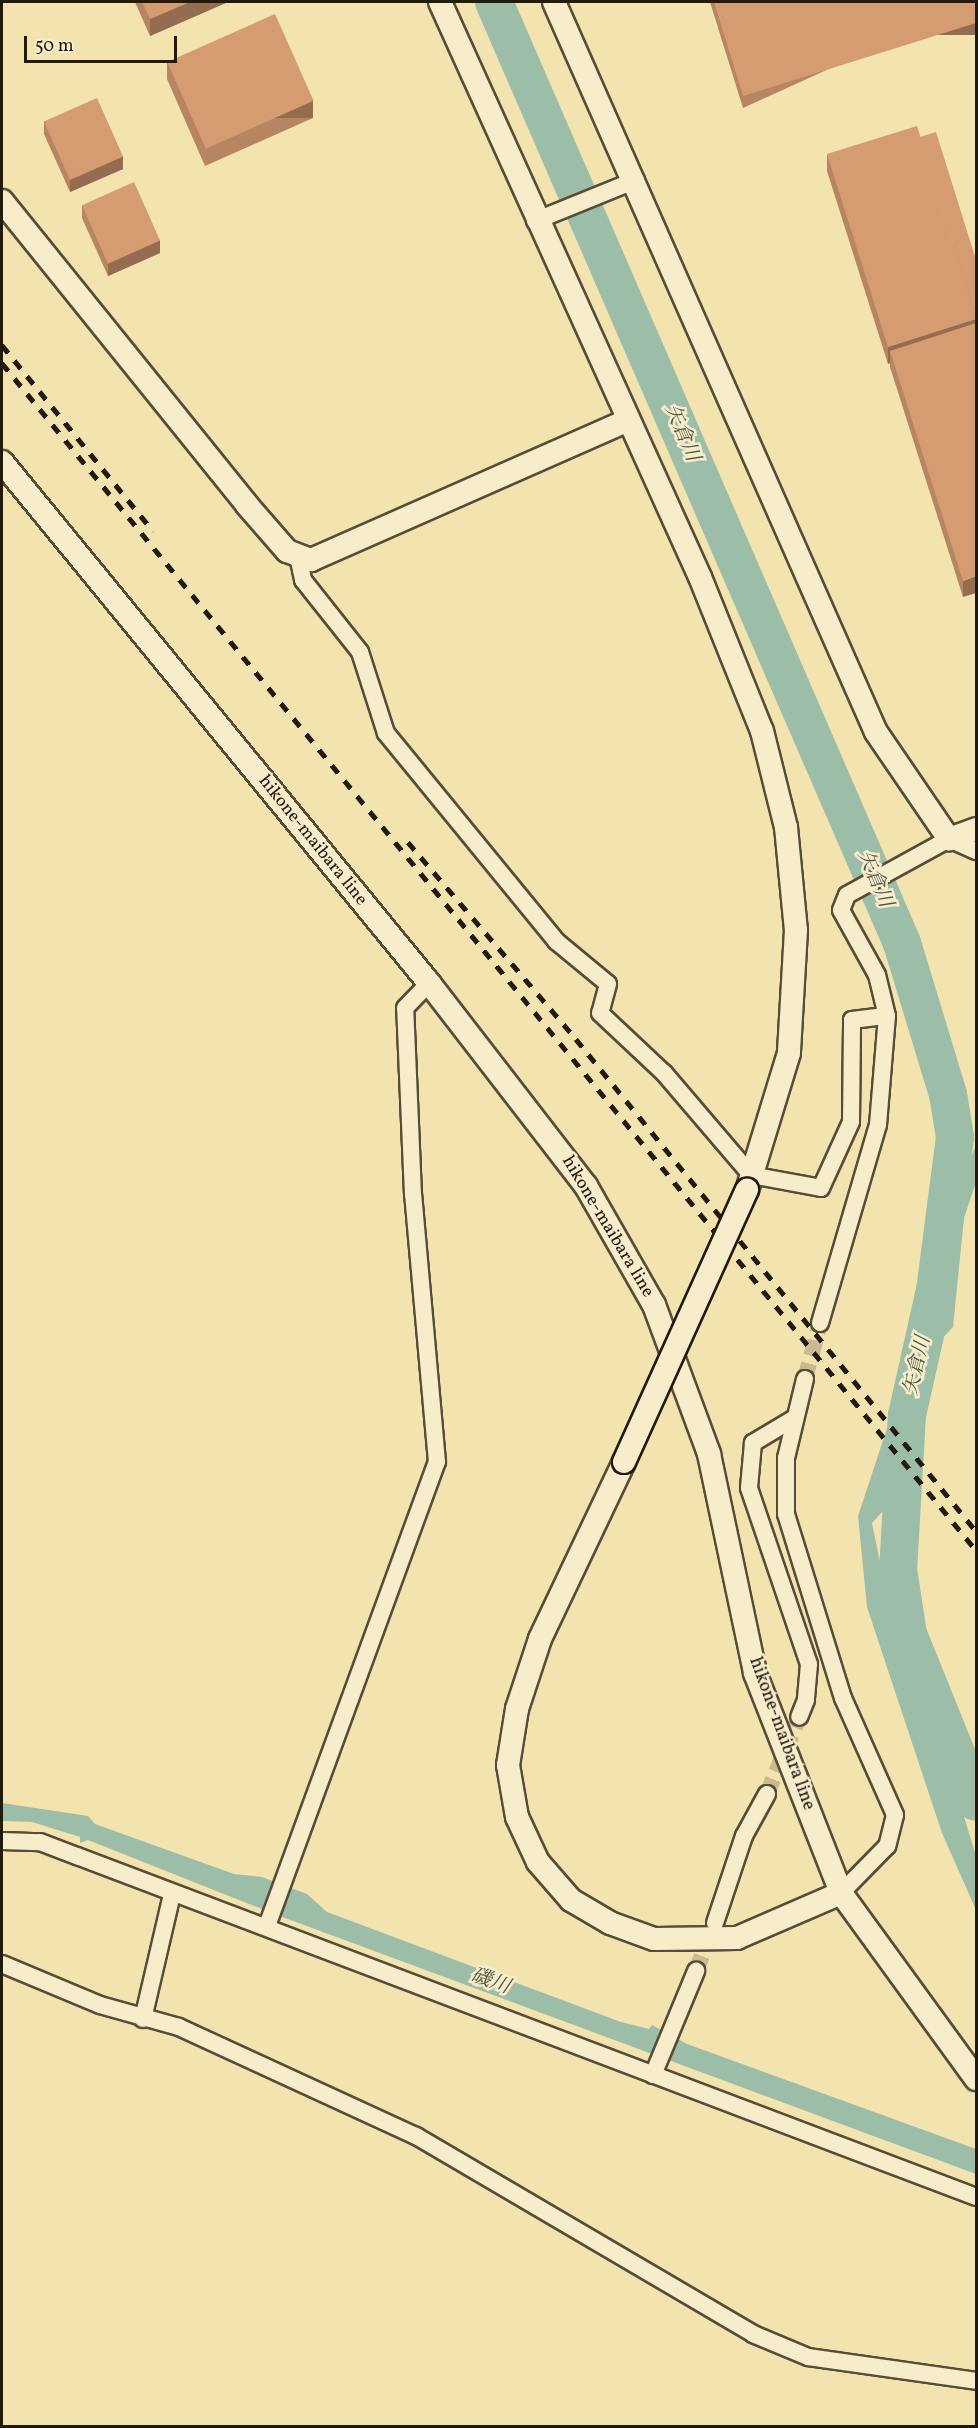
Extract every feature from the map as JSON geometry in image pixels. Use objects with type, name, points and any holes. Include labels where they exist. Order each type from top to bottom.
[{"type":"street","points":[[440,2],[535,221],[628,420],[762,731],[786,827],[796,930],[789,1053],[749,1182],[624,1462],[540,1639],[517,1709],[508,1765],[517,1817],[538,1862],[571,1900],[610,1923],[654,1939],[737,1938],[841,1893],[887,1846],[895,1815],[835,1677],[786,1514],[783,1490],[793,1419],[804,1379]]},
{"type":"street","points":[[554,2],[626,184],[876,732],[949,838],[976,851]]},
{"type":"street","points":[[535,221],[626,184]]},
{"type":"street","points":[[2,201],[247,505],[287,552],[298,556],[311,560],[334,554],[628,420]]},
{"type":"street","name":"hikone-maibara line","points":[[2,462],[429,983],[586,1186],[654,1305],[709,1455],[755,1673],[841,1893],[976,2079]]},
{"type":"street","points":[[298,556],[303,580],[360,652],[386,733],[556,941],[608,984],[600,1013],[664,1073],[749,1182],[821,1188],[851,1122],[852,1020],[887,1016]]},
{"type":"street","points":[[820,1323],[878,1125],[887,1016],[877,975],[841,910],[847,894],[949,838],[976,829]]},
{"type":"street","points":[[268,1922],[280,1883],[437,1462],[412,1195],[405,1008],[429,983]]},
{"type":"street","points":[[793,1419],[753,1443],[749,1488],[808,1664],[806,1700],[799,1717]]},
{"type":"street","points":[[715,1923],[744,1836],[767,1794]]},
{"type":"street","points":[[2,1841],[40,1842],[172,1894],[268,1922],[656,2068],[976,2197]]},
{"type":"street","points":[[144,2019],[172,1894]]},
{"type":"street","points":[[2,1964],[144,2019],[179,2027],[416,2136],[753,2334],[808,2356],[976,2381]]},
{"type":"street","points":[[656,2068],[696,1971]]},
{"type":"water","points":[[976,1145],[976,1182],[964,1218],[953,1327],[937,1344],[931,1375],[916,1395],[891,1502],[872,1523],[888,1601],[923,1719],[946,1757],[976,1856],[976,1910],[942,1833],[867,1607],[858,1516],[918,1335],[936,1309],[948,1214]]},
{"type":"water","name":"磯川","points":[[2,1803],[88,1816],[95,1824],[234,1874],[262,1877],[307,1894],[327,1912],[621,2022],[649,2029],[652,2025],[687,2044],[976,2149],[976,2174],[277,1915],[88,1840],[80,1843],[80,1837],[32,1822],[2,1821]]},
{"type":"building","points":[[142,2],[190,2],[150,19]]},
{"type":"building","points":[[714,2],[976,2],[976,23],[743,96]]},
{"type":"building","points":[[275,14],[314,101],[206,149],[167,62]]},
{"type":"building","points":[[97,98],[123,156],[70,180],[44,122]]},
{"type":"building","points":[[917,126],[976,319],[888,347],[827,154]]},
{"type":"building","points":[[936,132],[976,260],[976,316],[920,137]]},
{"type":"building","points":[[134,182],[160,240],[108,264],[82,205]]},
{"type":"building","points":[[976,323],[976,576],[963,581],[890,351]]},
{"type":"waterway","name":"矢倉川","points":[[494,2],[902,943],[948,1094],[955,1137],[935,1290],[907,1415],[898,1569],[908,1634],[976,1802]]},
{"type":"tunnel","points":[[805,1379],[820,1323]]},
{"type":"tunnel","points":[[767,1794],[799,1717]]},
{"type":"tunnel","points":[[696,1971],[712,1930]]},
{"type":"railway","points":[[2,345],[153,531]]},
{"type":"railway","points":[[2,363],[976,1550]]},
{"type":"railway","points":[[408,842],[576,1039],[976,1531]]}]
